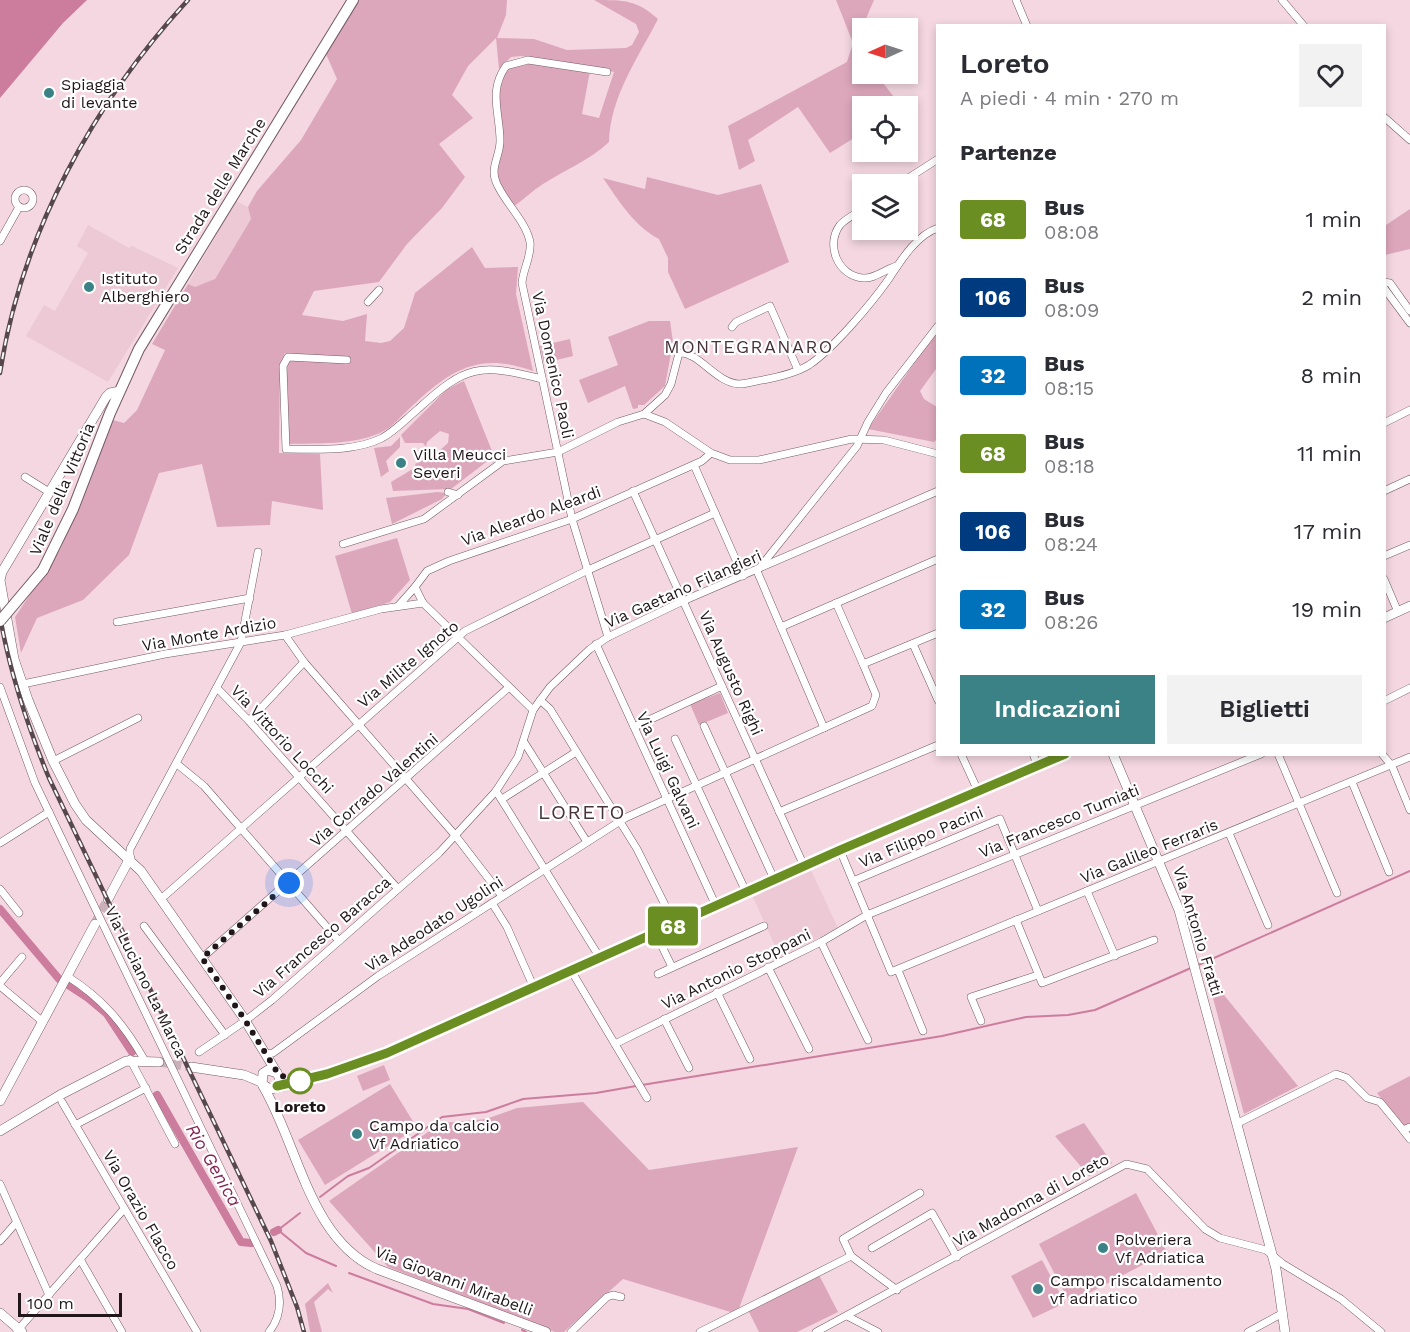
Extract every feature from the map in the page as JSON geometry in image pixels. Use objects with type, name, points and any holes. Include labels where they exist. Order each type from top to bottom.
[{"type":"main road","name":"Strada delle Marche","points":[[120,391],[156,318],[353,0]]},
{"type":"main road","name":"Viale della Vittoria","points":[[0,621],[43,570],[73,509],[120,391]]},
{"type":"street","points":[[1016,0],[1026,24]]},
{"type":"street","points":[[1282,0],[1302,24]]},
{"type":"street","name":"Via Domenico Paoli","points":[[607,72],[528,60],[506,66],[496,83],[495,110],[500,141],[494,171],[500,190],[527,233],[530,243],[522,283],[572,519],[608,637]]},
{"type":"street","points":[[1386,119],[1410,140]]},
{"type":"street","points":[[915,174],[936,160]]},
{"type":"street","points":[[0,241],[19,207]]},
{"type":"street","points":[[852,216],[840,224],[833,239],[840,266],[851,276],[864,278],[874,277],[897,266]]},
{"type":"street","points":[[343,544],[424,519],[503,461],[558,452],[618,422],[644,414],[660,399],[671,384],[679,353],[690,356],[718,376],[739,384],[798,370],[829,348],[897,266],[931,230],[936,229]]},
{"type":"street","points":[[1386,284],[1410,311]]},
{"type":"street","points":[[1386,284],[1410,323]]},
{"type":"street","points":[[368,302],[379,290]]},
{"type":"street","points":[[732,327],[736,322],[770,306],[798,370]]},
{"type":"street","points":[[824,728],[757,571],[862,438],[868,422],[886,393],[936,329]]},
{"type":"street","points":[[347,360],[288,357],[284,366],[286,449],[316,449],[365,443],[397,428],[441,387],[461,374],[481,369],[502,369],[542,379]]},
{"type":"street","points":[[120,391],[110,393],[106,397],[7,562],[0,580],[14,659],[53,761],[86,820],[130,858],[161,899],[267,1054],[278,1074],[277,1086],[271,1099]]},
{"type":"street","points":[[655,418],[660,399]]},
{"type":"street","points":[[1386,422],[1410,410]]},
{"type":"street","points":[[644,414],[665,422],[711,453],[730,460],[755,461],[862,438],[910,446],[936,453]]},
{"type":"street","name":"Via Aleardo Aleardi","points":[[415,587],[419,578],[427,571],[449,561],[572,519],[694,465],[711,453]]},
{"type":"street","points":[[694,465],[743,576]]},
{"type":"street","points":[[25,477],[49,492]]},
{"type":"street","points":[[1386,490],[1410,479]]},
{"type":"street","name":"Via Augusto Righi","points":[[633,491],[804,866]]},
{"type":"street","points":[[448,492],[458,495]]},
{"type":"street","name":"Via Gaetano Filangieri","points":[[455,835],[496,791],[510,772],[524,742],[533,710],[540,700],[565,672],[596,644],[683,601],[936,492]]},
{"type":"street","name":"Via Milite Ignoto","points":[[161,899],[457,637],[586,571],[715,513]]},
{"type":"street","points":[[1386,555],[1410,545]]},
{"type":"street","points":[[108,899],[130,858],[130,849],[241,642],[258,552]]},
{"type":"street","points":[[781,627],[936,560]]},
{"type":"street","points":[[1386,584],[1398,612]]},
{"type":"street","points":[[399,605],[415,587],[423,603],[533,710]]},
{"type":"street","points":[[117,622],[250,598]]},
{"type":"street","name":"Via Monte Ardizio","points":[[23,684],[165,654],[285,634],[399,605],[423,603]]},
{"type":"street","points":[[836,603],[863,664],[936,634]]},
{"type":"street","points":[[1386,617],[1410,606]]},
{"type":"street","points":[[285,634],[304,662],[455,835],[502,896]]},
{"type":"street","name":"Via Luigi Galvani","points":[[596,644],[716,906]]},
{"type":"street","points":[[913,644],[936,696]]},
{"type":"street","points":[[249,721],[304,662]]},
{"type":"street","name":"Via Adeodato Ugolini","points":[[267,1054],[273,1053],[378,976],[620,821],[872,706],[876,695],[863,664]]},
{"type":"street","points":[[634,727],[722,686]]},
{"type":"street","name":"Via Luciano La Marca","points":[[0,687],[35,783],[277,1286],[279,1313],[269,1332]]},
{"type":"street","name":"Via Vittorio Locchi","points":[[217,688],[348,830],[398,889]]},
{"type":"street","name":"Via Corrado Valentini","points":[[202,958],[508,688]]},
{"type":"street","points":[[1386,700],[1410,688]]},
{"type":"street","points":[[540,700],[550,709],[620,821],[675,925]]},
{"type":"street","points":[[53,761],[138,718]]},
{"type":"street","points":[[704,726],[774,879]]},
{"type":"street","points":[[675,739],[746,892]]},
{"type":"street","points":[[524,742],[587,842]]},
{"type":"street","points":[[779,812],[936,746]]},
{"type":"street","points":[[502,799],[576,752]]},
{"type":"street","points":[[963,756],[978,791]]},
{"type":"street","points":[[1034,756],[1038,766]]},
{"type":"street","points":[[191,1066],[244,1075],[270,1089],[339,1071],[387,1053],[572,972],[774,879],[1060,756]]},
{"type":"street","name":"Via Antonio Fratti","points":[[1114,756],[1175,898],[1273,1255],[1285,1332]]},
{"type":"street","name":"Via Francesco Tumiati","points":[[867,915],[1256,756]]},
{"type":"street","points":[[1279,756],[1337,893]]},
{"type":"street","points":[[1384,756],[1392,766],[1410,810]]},
{"type":"street","name":"Via Galileo Ferraris","points":[[898,970],[1409,757]]},
{"type":"street","points":[[177,764],[204,786],[339,941]]},
{"type":"street","points":[[1352,782],[1389,872]]},
{"type":"street","points":[[496,791],[600,958]]},
{"type":"street","points":[[0,843],[49,812]]},
{"type":"street","name":"Via Filippo Pacini","points":[[853,881],[1000,819],[1014,854]]},
{"type":"street","points":[[1229,833],[1268,925]]},
{"type":"street","name":"Via Francesco Baracca","points":[[199,1052],[245,1021],[398,889],[455,835]]},
{"type":"street","points":[[840,850],[891,972],[898,970],[923,1031]]},
{"type":"street","points":[[1014,854],[1038,911]]},
{"type":"street","points":[[0,889],[19,913]]},
{"type":"street","points":[[1087,891],[1114,956]]},
{"type":"street","points":[[492,903],[507,927],[534,988]]},
{"type":"street","name":"Via Antonio Stoppani","points":[[615,1044],[821,942],[867,915]]},
{"type":"street","points":[[1016,920],[1042,984],[1154,940]]},
{"type":"street","points":[[0,1101],[95,924]]},
{"type":"street","points":[[144,926],[225,1035]]},
{"type":"street","points":[[658,974],[764,926]]},
{"type":"street","points":[[656,934],[672,967]]},
{"type":"street","points":[[821,942],[868,1040]]},
{"type":"street","points":[[22,957],[0,984],[43,1022]]},
{"type":"street","points":[[768,967],[809,1049]]},
{"type":"street","points":[[572,972],[647,1098]]},
{"type":"street","points":[[981,1021],[971,997],[1038,975]]},
{"type":"street","points":[[67,978],[92,992],[111,1010],[127,1029],[144,1059]]},
{"type":"street","points":[[717,992],[750,1059]]},
{"type":"street","points":[[664,1019],[688,1068]]},
{"type":"street","points":[[130,1059],[176,1144]]},
{"type":"street","points":[[0,1131],[60,1095],[130,1059],[159,1062]]},
{"type":"street","points":[[262,1084],[266,1071],[296,1082]]},
{"type":"street","points":[[1238,1123],[1336,1074],[1342,1075],[1360,1094],[1380,1101],[1407,1129],[1410,1139]]},
{"type":"street","name":"Via Giovanni Mirabelli","points":[[262,1084],[271,1099],[319,1210],[331,1231],[352,1256],[377,1269],[546,1332]]},
{"type":"street","points":[[75,1125],[146,1088]]},
{"type":"street","name":"Via Orazio Flacco","points":[[62,1102],[197,1332]]},
{"type":"street","name":"Via Madonna di Loreto","points":[[816,1332],[830,1329],[848,1316],[1126,1164],[1147,1169],[1205,1229],[1220,1238],[1266,1250],[1283,1264],[1348,1304],[1381,1332]]},
{"type":"street","points":[[0,1184],[15,1224],[49,1295]]},
{"type":"street","points":[[897,1290],[851,1256],[843,1239],[920,1193]]},
{"type":"street","points":[[0,1313],[19,1331],[124,1209]]},
{"type":"street","points":[[873,1248],[932,1213],[957,1257]]},
{"type":"street","points":[[0,1241],[15,1224]]},
{"type":"street","points":[[700,1332],[851,1256]]},
{"type":"street","points":[[80,1259],[122,1332]]},
{"type":"street","points":[[571,1332],[607,1297],[613,1294],[621,1297]]},
{"type":"street","points":[[1248,1332],[1283,1313]]},
{"type":"street","points":[[848,1316],[878,1332]]},
{"type":"shaded area","points":[[0,0],[87,0],[63,23],[0,98]]},
{"type":"shaded area","points":[[359,0],[507,0],[506,15],[497,38],[534,39],[567,50],[626,48],[632,45],[639,32],[636,24],[594,0],[630,2],[644,8],[658,19],[626,78],[614,109],[609,142],[586,160],[551,179],[513,207],[500,185],[496,170],[501,147],[498,90],[504,71],[512,65],[540,62],[590,71],[582,114],[599,118],[614,72],[521,56],[511,57],[499,69],[496,38],[468,66],[452,95],[473,118],[439,144],[465,177],[442,208],[407,244],[379,282],[314,291],[302,315],[343,321],[367,314],[365,341],[381,343],[390,341],[404,328],[415,293],[472,247],[485,268],[518,267],[516,294],[533,371],[497,363],[466,368],[439,383],[385,431],[358,440],[289,444],[286,373],[290,354],[285,353],[280,365],[279,453],[320,454],[323,510],[272,501],[270,525],[217,527],[202,464],[159,473],[129,555],[83,600],[37,618],[21,653],[15,617],[61,548],[113,420],[124,423],[137,410],[165,350],[152,344],[188,284],[195,287],[215,279],[251,219],[248,207],[257,191],[301,140],[337,79],[326,54]]},
{"type":"shaded area","points":[[836,0],[874,0],[866,18],[852,18],[852,40]]},
{"type":"shaded area","points":[[852,46],[852,84],[884,84],[893,96],[852,96],[852,139],[830,153],[798,107],[748,140],[755,161],[739,170],[728,126],[847,62]]},
{"type":"shaded area","points":[[647,177],[718,195],[761,184],[789,262],[685,309],[668,272],[668,258],[659,239],[635,220],[603,178],[645,189]]},
{"type":"shaded area","points":[[236,201],[248,207],[251,219],[215,279],[195,288],[188,284]]},
{"type":"shaded area","points":[[1410,209],[1410,249],[1386,255],[1386,225]]},
{"type":"shaded area","points":[[88,225],[129,248],[132,246],[178,268],[108,382],[26,336],[44,305],[55,311],[88,253],[77,246]]},
{"type":"shaded area","points":[[649,321],[670,321],[673,342],[665,386],[644,405],[638,405],[638,408],[633,409],[625,386],[588,403],[579,380],[618,365],[608,337]]},
{"type":"shaded area","points":[[936,332],[936,369],[920,391],[924,399],[936,406],[936,440],[934,442],[868,429]]},
{"type":"shaded area","points":[[570,339],[573,356],[544,363],[540,346]]},
{"type":"shaded area","points":[[464,381],[494,456],[451,489],[393,491],[391,482],[416,467],[415,464],[427,458],[433,450],[439,451],[448,443],[449,434],[440,431],[427,442],[426,447],[423,443],[405,443],[401,435],[447,389]]},
{"type":"shaded area","points":[[400,437],[400,447],[386,461],[389,471],[381,477],[374,448],[391,446]]},
{"type":"shaded area","points":[[437,492],[447,493],[442,499],[392,524],[386,498]]},
{"type":"shaded area","points":[[397,538],[410,580],[390,602],[352,614],[335,556]]},
{"type":"shaded area","points":[[720,693],[728,713],[699,725],[690,704]]},
{"type":"shaded area","points":[[811,870],[838,928],[780,957],[753,897]]},
{"type":"shaded area","points":[[1224,995],[1298,1086],[1244,1114],[1213,998]]},
{"type":"shaded area","points":[[384,1065],[390,1080],[363,1091],[357,1076]]},
{"type":"shaded area","points":[[1410,1076],[1410,1124],[1403,1126],[1377,1093]]},
{"type":"shaded area","name":"Campo da calcio Vf Adriatico","points":[[390,1084],[417,1128],[325,1185],[298,1140]]},
{"type":"shaded area","points":[[583,1102],[649,1170],[798,1147],[737,1314],[623,1279],[564,1332],[555,1332],[388,1267],[329,1201],[441,1123],[486,1119],[517,1108]]},
{"type":"shaded area","points":[[1084,1123],[1112,1163],[1089,1176],[1055,1136]]},
{"type":"shaded area","name":"Polveriera Vf Adriatica","points":[[1136,1193],[1167,1252],[1070,1303],[1039,1244]]},
{"type":"shaded area","name":"Campo riscaldamento vf adriatico","points":[[1042,1260],[1065,1303],[1033,1318],[1011,1276]]},
{"type":"shaded area","points":[[819,1275],[838,1312],[797,1332],[759,1332],[748,1310]]},
{"type":"shaded area","points":[[328,1283],[333,1293],[328,1289],[314,1302],[322,1332],[310,1332],[305,1304]]},
{"type":"waterway","points":[[1196,966],[1410,871]]},
{"type":"waterway","name":"Rio Genica","points":[[0,909],[59,979],[107,1014],[132,1052]]},
{"type":"waterway","points":[[642,1085],[942,1036],[1026,1017],[1068,1015],[1095,1010],[1191,968]]},
{"type":"waterway","points":[[320,1197],[348,1176],[369,1168],[442,1117],[486,1112],[523,1099],[596,1093],[636,1086]]},
{"type":"waterway","name":"Rio Genica","points":[[157,1095],[241,1242],[251,1243]]},
{"type":"waterway","name":"Rio Genica","points":[[300,1213],[278,1230],[306,1253],[336,1266]]},
{"type":"waterway","name":"Rio Genica","points":[[274,1232],[278,1230]]},
{"type":"waterway","name":"Rio Genica","points":[[349,1273],[433,1304],[468,1309],[504,1323]]},
{"type":"waterway","name":"Rio Genica","points":[[522,1330],[526,1332]]},
{"type":"tunnel","points":[[95,923],[108,899]]},
{"type":"tunnel","points":[[159,1062],[191,1067]]},
{"type":"railway","points":[[0,373],[10,321],[25,270],[44,221],[67,173],[93,126],[122,82],[188,0]]},
{"type":"railway","points":[[0,617],[20,699],[49,778],[271,1241],[297,1307],[304,1332]]},
{"type":"bus line","name":"68","points":[[277,1086],[316,1078],[387,1053],[840,850],[1060,756]]},
{"type":"place","name":"Spiaggia di levante","points":[[49,93]]},
{"type":"place","name":"Istituto Alberghiero","points":[[89,287]]},
{"type":"place","name":"Villa Meucci Severi","points":[[401,463]]},
{"type":"place","name":"Loreto","points":[[300,1081]]},
{"type":"place","name":"Campo da calcio Vf Adriatico","points":[[357,1134]]},
{"type":"place","name":"Polveriera Vf Adriatica","points":[[1103,1248]]},
{"type":"place","name":"Campo riscaldamento vf adriatico","points":[[1038,1289]]},
{"type":"district","name":"MONTEGRANARO","points":[[749,346]]},
{"type":"district","name":"LORETO","points":[[582,812]]},
{"type":"route","points":[[289,883],[202,958],[243,1017],[279,1075],[296,1082],[300,1081]]}]
